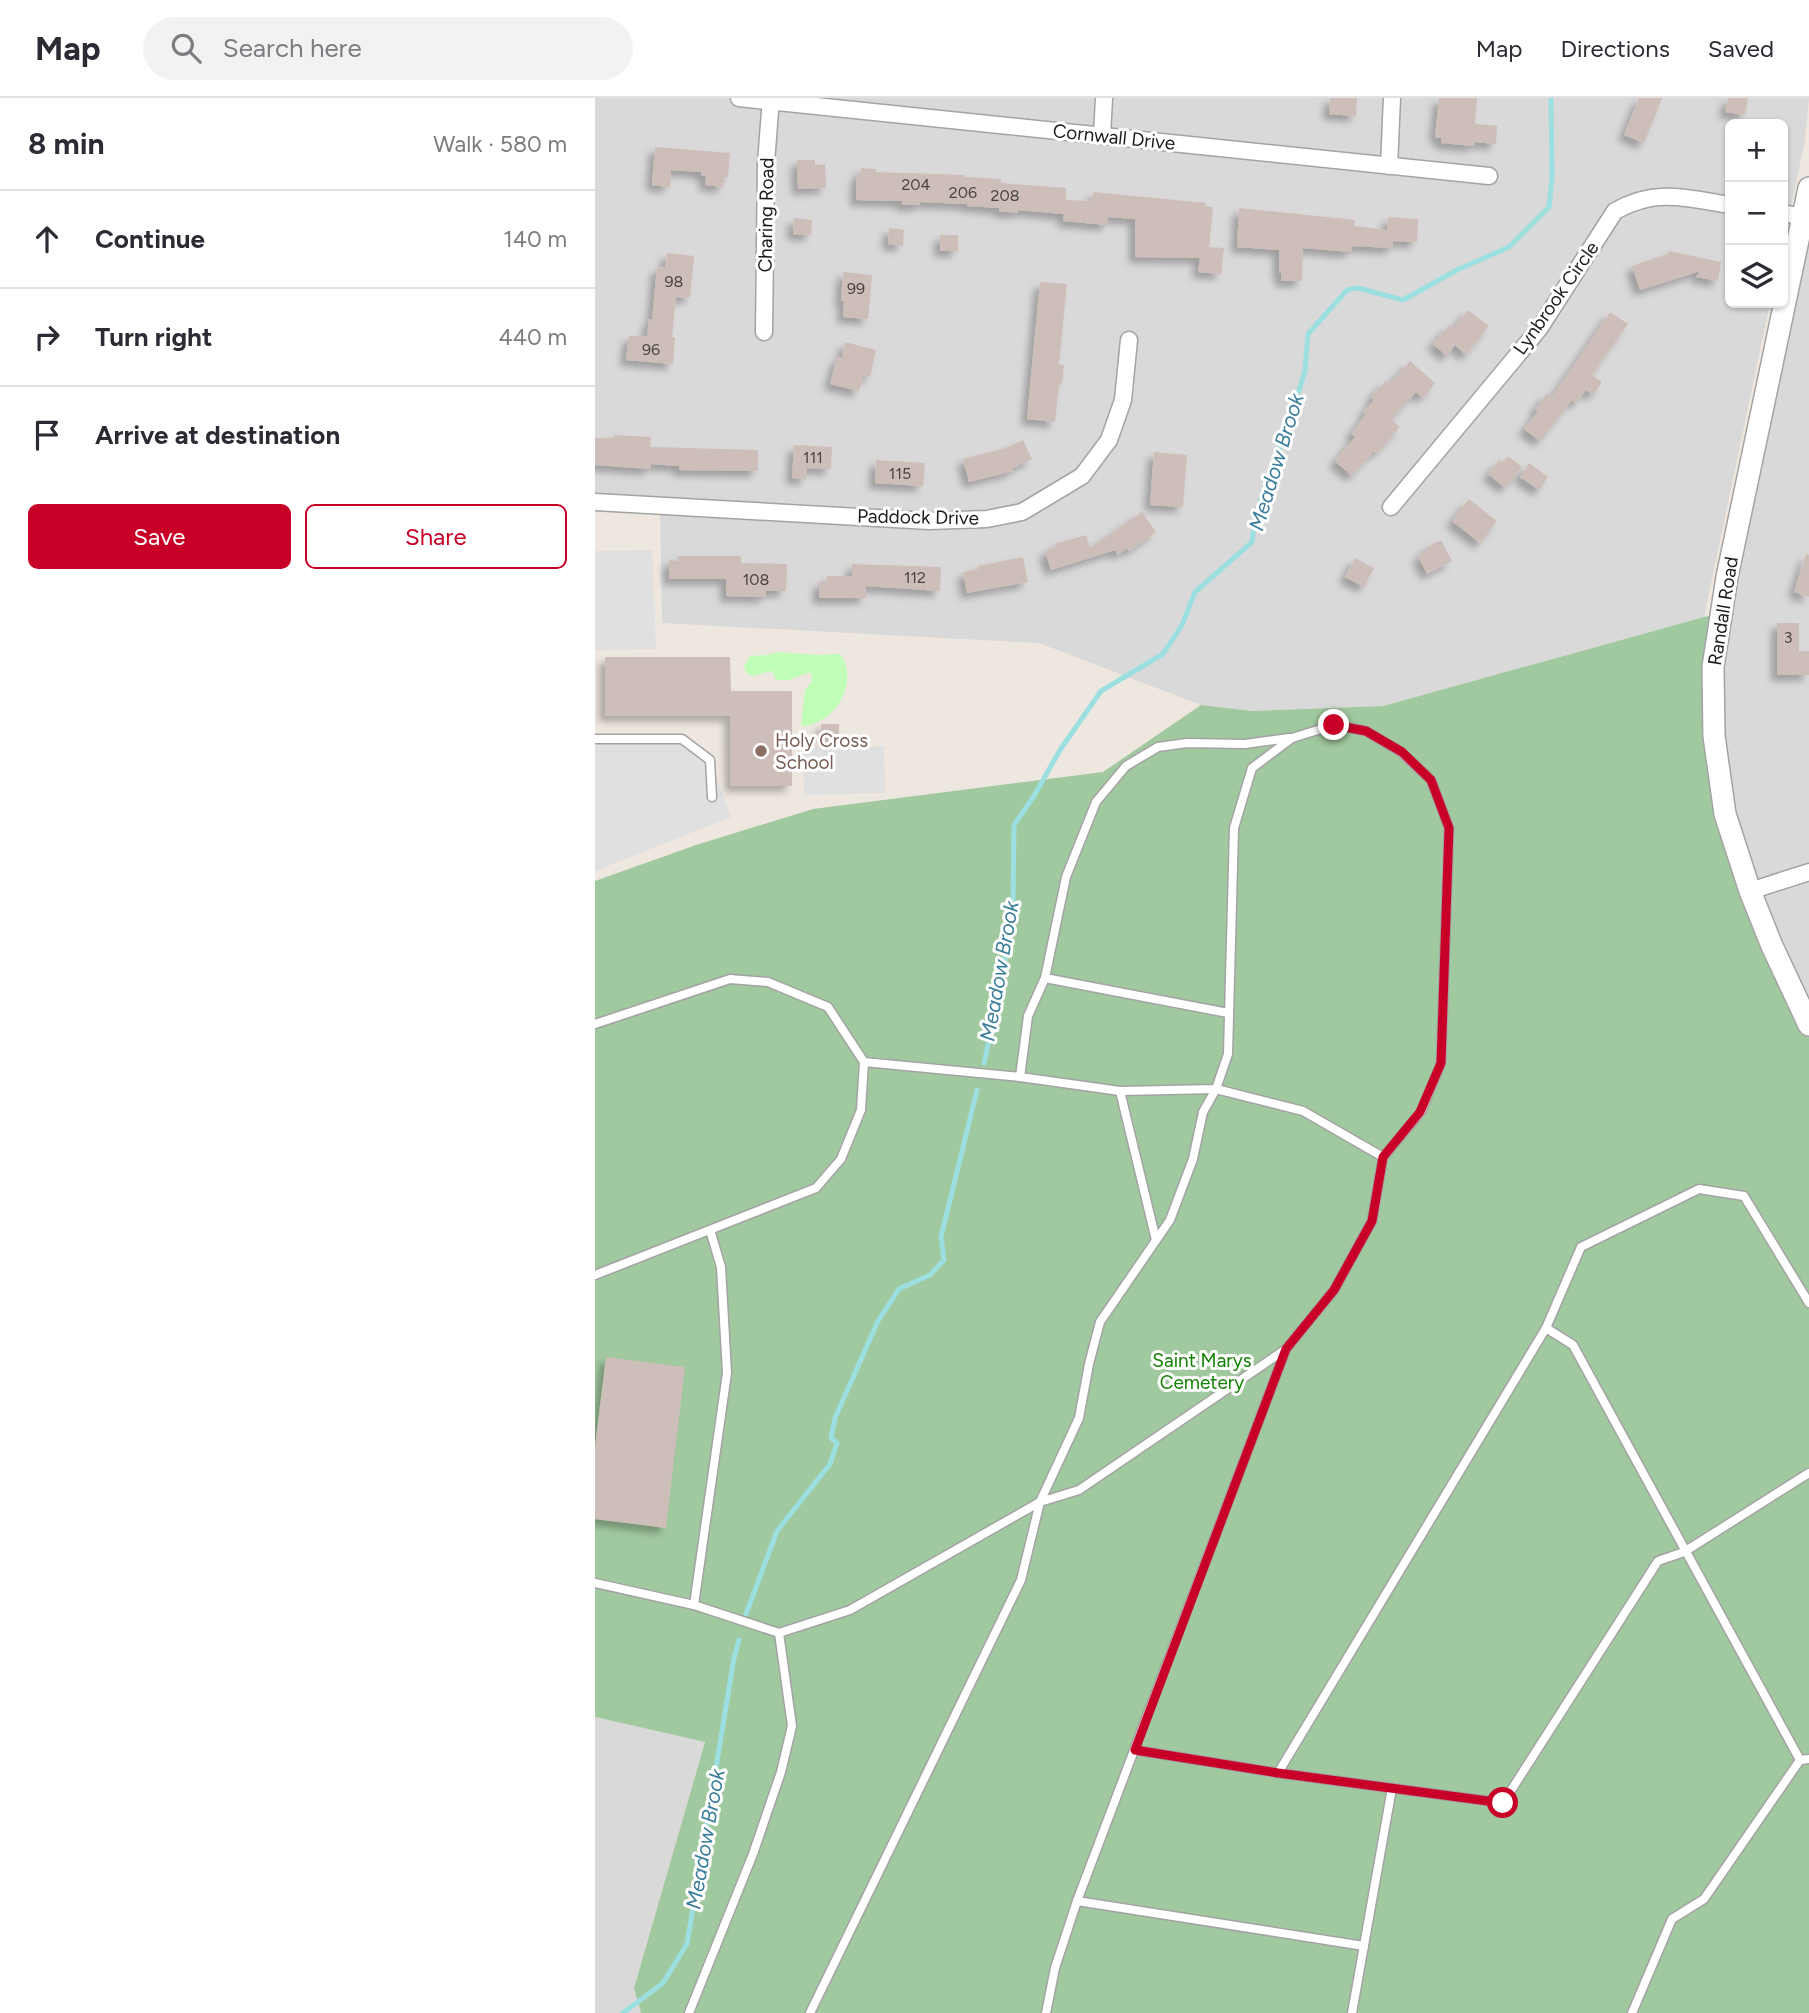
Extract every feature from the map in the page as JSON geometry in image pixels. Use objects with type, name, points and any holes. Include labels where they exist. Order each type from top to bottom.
[{"type":"street","name":"Cornwall Drive","points":[[739,98],[1489,176]]},
{"type":"street","points":[[1102,136],[1104,98]]},
{"type":"street","points":[[1389,166],[1392,98]]},
{"type":"street","name":"Charing Road","points":[[764,332],[771,100]]},
{"type":"street","name":"Randall Road","points":[[1809,188],[1793,215],[1713,667],[1714,736],[1725,814],[1750,891],[1772,946],[1809,1024]]},
{"type":"street","name":"Lynbrook Circle","points":[[1391,506],[1539,329],[1615,211],[1630,202],[1667,195],[1725,204]]},
{"type":"street","name":"Paddock Drive","points":[[595,502],[929,520],[987,519],[1022,512],[1082,476],[1109,440],[1123,400],[1129,340]]},
{"type":"street","points":[[1750,891],[1809,872]]},
{"type":"lane","points":[[595,1583],[694,1605],[779,1633],[850,1610],[1041,1502],[1079,1490],[1286,1349],[1334,1290],[1372,1221],[1383,1157],[1420,1112],[1441,1063],[1449,828],[1431,780],[1402,752],[1366,731],[1334,725],[1292,738],[1245,744],[1187,743],[1159,747],[1126,766],[1096,802],[1066,877],[1045,978],[1028,1016],[1020,1077]]},
{"type":"lane","points":[[595,739],[683,738],[710,760],[712,797]]},
{"type":"lane","points":[[810,2013],[1021,1580],[1041,1502],[1079,1418],[1100,1322],[1170,1220],[1193,1159],[1203,1112],[1216,1089],[1228,1054],[1234,828],[1252,768],[1292,738]]},
{"type":"lane","points":[[1045,978],[1228,1013]]},
{"type":"lane","points":[[595,1024],[730,979],[768,982],[828,1007],[864,1062],[861,1110],[841,1159],[816,1188],[595,1275]]},
{"type":"lane","points":[[864,1062],[1020,1077],[1120,1091],[1216,1089],[1303,1111],[1383,1157]]},
{"type":"lane","points":[[1120,1091],[1156,1240]]},
{"type":"lane","points":[[1278,1773],[1546,1328],[1581,1247],[1699,1189],[1744,1196],[1809,1303]]},
{"type":"lane","points":[[694,1605],[727,1373],[721,1267],[710,1230]]},
{"type":"lane","points":[[1546,1328],[1573,1345],[1684,1552],[1804,1760],[1704,1899],[1672,1919],[1632,2013]]},
{"type":"lane","points":[[1046,2013],[1055,1968],[1077,1901],[1286,1349]]},
{"type":"lane","points":[[1135,1750],[1278,1773],[1503,1803],[1658,1561],[1684,1552],[1809,1473]]},
{"type":"lane","points":[[689,2013],[753,1854],[781,1772],[792,1726],[779,1633]]},
{"type":"lane","points":[[1352,2013],[1392,1788]]},
{"type":"lane","points":[[1077,1901],[1364,1947]]},
{"type":"shaded area","points":[[595,98],[1809,98],[1805,140],[1788,221],[1788,119],[1725,119],[1725,308],[1769,308],[1704,617],[1383,706],[1252,711],[1201,705],[1039,643],[662,623],[660,500],[595,496]]},
{"type":"shaded area","points":[[1809,226],[1809,1007],[1775,932],[1730,805],[1721,738],[1722,673],[1732,611]]},
{"type":"shaded area","points":[[652,550],[656,649],[595,650],[595,551]]},
{"type":"shaded area","points":[[595,739],[682,739],[710,760],[731,817],[595,871]]},
{"type":"shaded area","points":[[884,746],[885,793],[804,795],[803,748]]},
{"type":"shaded area","points":[[595,1717],[705,1742],[634,1988],[641,2013],[595,2013]]},
{"type":"green space","name":"Saint Marys Cemetery","points":[[1722,612],[1725,814],[1809,1025],[1809,2013],[641,2013],[634,1988],[705,1742],[595,1717],[595,881],[696,845],[813,809],[1103,772],[1201,705],[1252,711],[1383,706]]},
{"type":"green space","points":[[777,652],[840,654],[846,665],[846,689],[833,711],[824,719],[801,726],[805,690],[812,681],[811,673],[789,680],[776,680],[772,671],[752,676],[746,672],[744,666],[750,656]]},
{"type":"building","points":[[1330,98],[1357,98],[1356,116],[1329,114]]},
{"type":"building","points":[[1439,98],[1477,98],[1475,124],[1497,126],[1496,144],[1475,142],[1474,146],[1441,143],[1441,138],[1435,137]]},
{"type":"building","points":[[1639,98],[1662,98],[1644,143],[1624,135]]},
{"type":"building","points":[[1728,98],[1748,98],[1745,115],[1725,112]]},
{"type":"building","points":[[655,147],[730,153],[728,177],[725,177],[723,187],[705,185],[706,176],[701,175],[701,172],[671,170],[670,187],[652,185]]},
{"type":"building","points":[[797,160],[815,160],[815,165],[825,164],[826,188],[798,189]]},
{"type":"building","points":[[861,168],[876,169],[876,172],[965,175],[1001,179],[1001,183],[1066,188],[1066,200],[1092,201],[1093,192],[1206,203],[1205,206],[1213,207],[1209,247],[1224,248],[1221,274],[1198,272],[1200,258],[1135,257],[1135,219],[1108,217],[1108,225],[1063,221],[1064,214],[1018,210],[1018,213],[999,211],[999,208],[967,206],[968,204],[920,202],[920,205],[902,205],[902,201],[856,200],[857,175],[860,175]]},
{"type":"building","points":[[1239,208],[1355,220],[1354,226],[1387,230],[1388,217],[1418,219],[1417,242],[1393,241],[1393,248],[1352,246],[1351,252],[1303,248],[1302,281],[1281,281],[1279,250],[1237,247]]},
{"type":"building","points":[[794,218],[812,220],[811,235],[793,234]]},
{"type":"building","points":[[889,228],[904,230],[903,246],[888,244]]},
{"type":"building","points":[[940,235],[958,235],[958,251],[940,251]]},
{"type":"building","points":[[1669,251],[1721,262],[1718,281],[1696,277],[1700,271],[1640,290],[1632,266],[1668,254]]},
{"type":"building","points":[[667,253],[694,256],[690,298],[676,297],[672,337],[675,337],[673,364],[626,360],[629,336],[647,336],[649,319],[652,320],[657,267],[665,268]]},
{"type":"building","points":[[843,272],[872,275],[868,319],[843,317]]},
{"type":"building","points":[[1040,282],[1067,284],[1059,364],[1064,365],[1062,384],[1059,383],[1055,422],[1027,419]]},
{"type":"building","points":[[1468,310],[1489,326],[1466,355],[1455,345],[1447,356],[1433,344],[1449,325],[1453,329]]},
{"type":"building","points":[[1610,312],[1628,324],[1592,375],[1602,382],[1593,395],[1586,390],[1576,403],[1572,400],[1540,441],[1524,429],[1538,411],[1535,409],[1547,393],[1552,397]]},
{"type":"building","points":[[845,342],[876,350],[870,377],[863,375],[859,391],[830,384],[837,357],[842,358]]},
{"type":"building","points":[[1410,361],[1435,383],[1423,398],[1416,392],[1391,419],[1400,427],[1352,476],[1335,461],[1355,437],[1351,433],[1366,414],[1363,412],[1374,400],[1371,397],[1386,381],[1390,384]]},
{"type":"building","points":[[614,435],[651,437],[650,447],[758,450],[758,471],[679,470],[679,466],[651,464],[650,469],[595,465],[595,438],[614,438]]},
{"type":"building","points":[[1023,440],[1032,459],[1013,468],[1013,471],[969,482],[963,459],[1006,448]]},
{"type":"building","points":[[794,445],[832,447],[831,469],[807,468],[806,479],[792,478]]},
{"type":"building","points":[[1154,452],[1187,455],[1183,507],[1150,505]]},
{"type":"building","points":[[1508,456],[1522,467],[1505,488],[1488,474],[1499,461],[1502,463]]},
{"type":"building","points":[[876,460],[925,463],[923,486],[875,483]]},
{"type":"building","points":[[1529,463],[1548,477],[1539,490],[1520,477]]},
{"type":"building","points":[[1469,499],[1497,521],[1480,543],[1452,521]]},
{"type":"building","points":[[1142,512],[1156,532],[1129,551],[1127,548],[1118,555],[1115,550],[1051,570],[1045,551],[1056,547],[1055,544],[1086,535],[1090,548]]},
{"type":"building","points":[[1441,540],[1452,561],[1427,574],[1418,556],[1427,551],[1425,548]]},
{"type":"building","points":[[1806,554],[1809,555],[1809,597],[1794,592]]},
{"type":"building","points":[[678,556],[741,556],[741,563],[787,564],[786,591],[766,591],[766,597],[726,596],[726,579],[669,579],[669,560],[678,561]]},
{"type":"building","points":[[1023,557],[1028,582],[967,593],[963,572],[979,569],[978,566]]},
{"type":"building","points":[[1355,558],[1374,568],[1364,587],[1345,577]]},
{"type":"building","points":[[852,564],[941,567],[940,591],[866,586],[866,598],[819,598],[819,582],[827,582],[827,576],[852,576]]},
{"type":"building","points":[[1777,623],[1799,623],[1799,651],[1809,651],[1809,675],[1777,675]]},
{"type":"building","name":"Holy Cross School","points":[[605,657],[730,657],[731,691],[792,691],[792,786],[731,786],[730,716],[605,716]]},
{"type":"building","points":[[821,724],[839,724],[839,737],[821,737]]},
{"type":"building","points":[[606,1357],[685,1367],[666,1528],[595,1519],[595,1447]]},
{"type":"waterway","name":"Meadow Brook","points":[[984,1063],[999,996],[1013,906],[1014,825],[1060,750],[1101,691],[1163,654],[1182,625],[1195,592],[1252,542],[1255,519],[1266,483],[1305,371],[1308,334],[1347,290],[1358,288],[1403,300],[1457,270],[1509,247],[1549,207],[1552,177],[1551,98]]},
{"type":"waterway","name":"Meadow Brook","points":[[746,1614],[777,1531],[830,1464],[837,1443],[831,1438],[835,1418],[878,1321],[899,1289],[930,1275],[944,1260],[941,1237],[977,1090]]},
{"type":"waterway","name":"Meadow Brook","points":[[623,2013],[663,1983],[687,1944],[739,1640]]},
{"type":"place","name":"Holy Cross School","points":[[761,751]]},
{"type":"route","points":[[1334,725],[1366,731],[1402,752],[1431,780],[1449,828],[1441,1063],[1420,1112],[1383,1157],[1372,1221],[1334,1290],[1286,1349],[1135,1750],[1278,1773],[1503,1803]]}]
